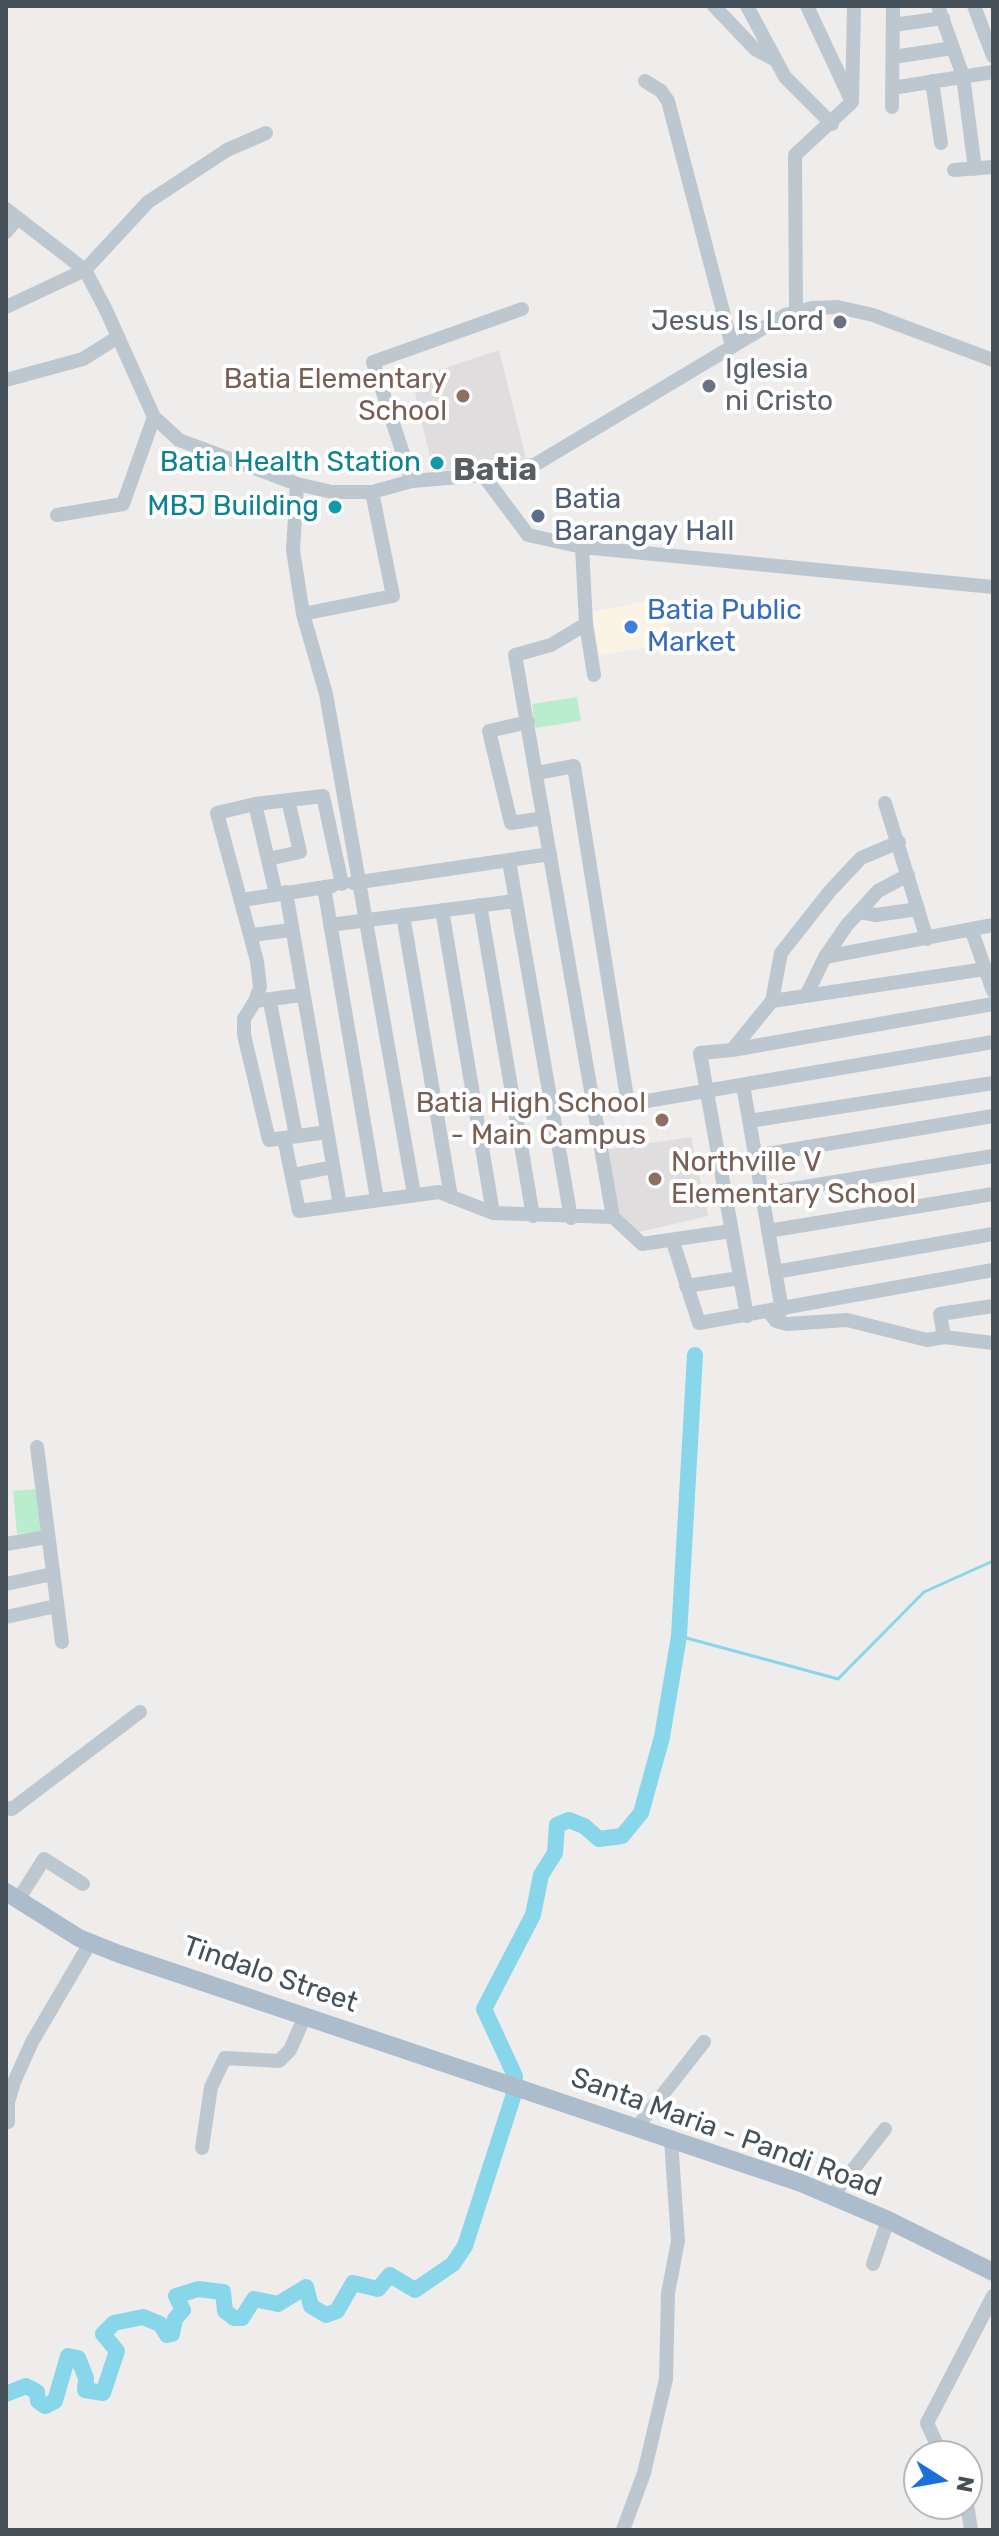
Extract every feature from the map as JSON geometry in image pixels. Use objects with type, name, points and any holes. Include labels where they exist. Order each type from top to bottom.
[{"type":"main road","name":"Tindalo Street","points":[[12,1896],[90,1943],[525,2092]]},
{"type":"main road","name":"Santa Maria - Pandi Road","points":[[525,2092],[833,2195],[993,2272]]},
{"type":"street","points":[[714,6],[755,49],[772,58]]},
{"type":"street","points":[[747,6],[772,58],[785,77],[832,124]]},
{"type":"street","points":[[807,6],[852,102]]},
{"type":"street","points":[[796,313],[795,155],[832,124],[852,102],[854,6]]},
{"type":"street","points":[[892,107],[893,6]]},
{"type":"street","points":[[974,6],[993,56]]},
{"type":"street","points":[[893,25],[941,12],[963,76],[975,169]]},
{"type":"street","points":[[893,57],[953,48]]},
{"type":"street","points":[[892,88],[963,76],[992,76]]},
{"type":"street","points":[[645,81],[661,91],[668,101],[703,248],[732,346]]},
{"type":"street","points":[[932,81],[941,143]]},
{"type":"street","points":[[6,307],[85,270],[148,202],[227,150],[266,133]]},
{"type":"street","points":[[954,170],[993,167]]},
{"type":"street","points":[[6,232],[12,214],[85,270],[154,417],[179,440],[297,484],[352,494],[412,481],[483,475],[536,464],[576,444],[785,315],[825,307],[873,315],[993,360]]},
{"type":"street","points":[[412,481],[373,362],[522,309]]},
{"type":"street","points":[[6,380],[83,359],[118,337]]},
{"type":"street","points":[[57,515],[123,504],[154,417]]},
{"type":"street","points":[[483,475],[528,535],[582,547],[993,587]]},
{"type":"street","points":[[297,484],[293,550],[303,614],[326,694],[414,1194]]},
{"type":"street","points":[[303,614],[393,596],[372,492]]},
{"type":"street","points":[[582,547],[586,624],[594,675]]},
{"type":"street","points":[[586,624],[551,645],[515,655],[613,1217],[642,1244],[673,1242],[731,1231]]},
{"type":"street","points":[[528,722],[489,731],[511,823],[544,818]]},
{"type":"street","points":[[537,773],[574,766],[628,1104]]},
{"type":"street","points":[[342,884],[323,796],[255,804],[217,813],[252,935],[290,1137],[292,1175],[299,1211],[439,1192],[493,1213],[613,1217]]},
{"type":"street","points":[[268,859],[300,852],[288,800]]},
{"type":"street","points":[[885,803],[927,939]]},
{"type":"street","points":[[255,804],[268,859],[291,930],[340,1205]]},
{"type":"street","points":[[732,1050],[772,1001],[781,953],[830,891],[861,858],[899,842]]},
{"type":"street","points":[[242,900],[550,854]]},
{"type":"street","points":[[509,861],[571,1218]]},
{"type":"street","points":[[806,996],[825,957],[859,912],[878,891],[908,875]]},
{"type":"street","points":[[324,887],[377,1199]]},
{"type":"street","points":[[330,925],[515,901]]},
{"type":"street","points":[[480,905],[533,1216]]},
{"type":"street","points":[[859,912],[876,915],[918,909]]},
{"type":"street","points":[[442,910],[493,1213]]},
{"type":"street","points":[[403,915],[451,1197]]},
{"type":"street","points":[[825,957],[993,925]]},
{"type":"street","points":[[971,929],[993,991]]},
{"type":"street","points":[[252,935],[291,930]]},
{"type":"street","points":[[772,1001],[985,969]]},
{"type":"street","points":[[302,995],[263,1001],[244,1019],[244,1035],[269,1140],[327,1132]]},
{"type":"street","points":[[747,1316],[700,1053],[993,1004]]},
{"type":"street","points":[[594,1110],[993,1042]]},
{"type":"street","points":[[749,1121],[993,1083]]},
{"type":"street","points":[[743,1085],[775,1272],[776,1321],[787,1324],[847,1320],[927,1340],[944,1337],[993,1343]]},
{"type":"street","points":[[755,1156],[993,1116]]},
{"type":"street","points":[[762,1194],[993,1156]]},
{"type":"street","points":[[292,1175],[333,1167]]},
{"type":"street","points":[[768,1231],[993,1194]]},
{"type":"street","points":[[775,1272],[993,1234]]},
{"type":"street","points":[[673,1242],[699,1323],[993,1270]]},
{"type":"street","points":[[686,1286],[740,1278]]},
{"type":"street","points":[[841,1298],[847,1320]]},
{"type":"street","points":[[944,1337],[940,1314],[993,1306]]},
{"type":"street","points":[[37,1447],[62,1642]]},
{"type":"street","points":[[6,1544],[47,1537]]},
{"type":"street","points":[[6,1584],[52,1574]]},
{"type":"street","points":[[6,1617],[56,1606]]},
{"type":"street","points":[[6,1808],[12,1809],[140,1712]]},
{"type":"street","points":[[12,1896],[44,1859],[83,1884]]},
{"type":"street","points":[[8,2122],[11,2092],[32,2042],[90,1943]]},
{"type":"street","points":[[202,2148],[211,2087],[225,2058],[279,2061],[290,2050],[305,2016]]},
{"type":"street","points":[[637,2127],[704,2042]]},
{"type":"street","points":[[833,2195],[885,2129]]},
{"type":"street","points":[[623,2530],[644,2473],[666,2379],[668,2293],[678,2241],[671,2140]]},
{"type":"street","points":[[873,2264],[888,2220]]},
{"type":"street","points":[[935,2440],[927,2423],[993,2296]]},
{"type":"shaded area","name":"Batia Elementary School","points":[[499,350],[527,462],[444,470],[441,455],[430,457],[412,379]]},
{"type":"shaded area","name":"Batia Public Market","points":[[663,598],[671,642],[600,656],[592,612]]},
{"type":"shaded area","name":"Northville V Elementary School","points":[[691,1137],[708,1216],[635,1233],[615,1209],[604,1150]]},
{"type":"green space","points":[[577,697],[581,721],[535,728],[532,704]]},
{"type":"green space","points":[[37,1489],[41,1532],[17,1534],[13,1491]]},
{"type":"waterway","points":[[6,2394],[26,2386],[37,2392],[38,2401],[45,2406],[55,2401],[68,2356],[78,2358],[86,2378],[85,2390],[103,2393],[117,2351],[103,2334],[114,2323],[143,2317],[160,2324],[167,2335],[172,2334],[175,2319],[183,2310],[176,2296],[198,2289],[223,2292],[225,2311],[234,2318],[242,2318],[254,2299],[278,2304],[306,2287],[311,2306],[326,2315],[337,2311],[353,2283],[378,2289],[390,2275],[415,2290],[453,2264],[465,2246],[513,2097],[515,2076],[484,2009],[533,1915],[541,1875],[555,1853],[557,1825],[569,1820],[584,1826],[599,1839],[622,1836],[641,1813],[662,1737],[679,1636],[695,1355]]},
{"type":"waterway","points":[[679,1636],[838,1679],[924,1592],[993,1561]]},
{"type":"place","name":"Jesus Is Lord","points":[[840,322]]},
{"type":"place","name":"Iglesia ni Cristo","points":[[709,386]]},
{"type":"place","name":"Batia Elementary School","points":[[463,396]]},
{"type":"place","name":"Batia Health Station","points":[[437,463]]},
{"type":"place","name":"MBJ Building","points":[[335,507]]},
{"type":"place","name":"Batia Barangay Hall","points":[[538,516]]},
{"type":"place","name":"Batia Public Market","points":[[631,627]]},
{"type":"place","name":"Batia High School - Main Campus","points":[[662,1120]]},
{"type":"place","name":"Northville V Elementary School","points":[[655,1179]]},
{"type":"district","name":"Batia","points":[[495,471]]}]
